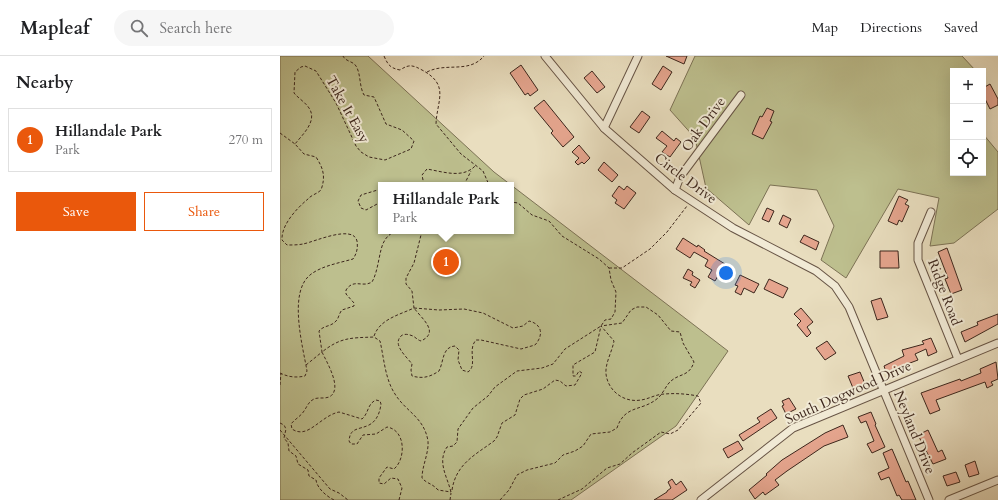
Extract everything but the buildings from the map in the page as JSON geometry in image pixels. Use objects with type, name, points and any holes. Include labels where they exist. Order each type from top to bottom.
[{"type":"street","name":"Circle Drive","points":[[545,56],[604,128],[675,190],[733,228],[816,271],[836,288]]},
{"type":"street","points":[[604,128],[638,56]]},
{"type":"street","name":"Oak Drive","points":[[675,190],[680,177],[740,95]]},
{"type":"street","name":"Ridge Road","points":[[931,212],[918,243],[918,260],[958,359]]},
{"type":"street","name":"Neyland Drive","points":[[836,288],[849,307],[929,500]]},
{"type":"street","name":"South Dogwood Drive","points":[[702,500],[793,428],[998,343]]},
{"type":"street","points":[[949,500],[998,480]]},
{"type":"path","name":"Take It Easy","points":[[295,144],[310,124],[311,112],[294,92],[295,72],[301,66],[305,66],[316,71],[336,103],[356,146],[361,152],[370,157],[386,160],[411,150],[414,141],[402,130],[386,124],[374,97],[364,95],[357,68],[343,56]]},
{"type":"path","points":[[384,56],[388,65],[393,69],[400,70],[407,65],[415,66],[427,72],[438,82],[440,91],[436,124],[467,160],[477,164],[483,171],[488,182]]},
{"type":"path","points":[[427,72],[434,68],[454,68],[476,64],[484,56]]},
{"type":"path","points":[[280,133],[295,144],[304,154],[316,156],[324,174],[321,190],[308,198],[292,216],[284,228],[282,240],[287,245],[303,244],[314,239],[344,233],[351,234],[356,239],[357,246],[356,254],[353,259],[311,274],[306,279],[299,297],[299,329],[306,365],[305,376],[299,378],[281,373],[280,384]]},
{"type":"path","points":[[466,182],[471,171],[477,164]]},
{"type":"path","points":[[423,182],[422,175],[427,169],[449,173],[463,173],[471,171]]},
{"type":"path","points":[[378,190],[361,195],[358,201],[361,208],[366,210],[378,204]]},
{"type":"path","points":[[609,268],[622,268],[650,249],[680,216],[691,200]]},
{"type":"path","points":[[450,500],[454,480],[458,470],[469,458],[497,437],[502,423],[515,415],[520,399],[524,395],[544,389],[558,380],[566,386],[575,385],[582,373],[579,372],[576,376],[573,376],[573,365],[595,352],[601,326],[605,320],[611,319],[616,312],[616,292],[611,280],[609,268],[599,259],[562,236],[549,221],[532,215],[518,203],[514,202]]},
{"type":"path","points":[[391,234],[385,239],[382,246],[380,258],[372,282],[368,284],[355,283],[349,285],[346,290],[346,294],[354,303],[354,306],[342,310],[337,321],[323,327],[319,331],[322,352],[335,378],[332,395],[314,399],[308,404],[304,412],[291,424],[292,429],[298,433],[306,433],[321,419],[339,412],[362,419],[368,406],[376,400],[380,401],[382,404],[376,419],[369,425],[352,431],[349,441],[351,444],[357,444],[364,435],[376,434],[387,427],[395,431],[401,438],[404,448],[401,458],[394,469],[387,466],[379,478],[380,483],[384,484],[391,478],[398,479],[402,488],[399,500]]},
{"type":"path","points":[[374,337],[377,328],[385,322],[414,308],[439,310],[464,309],[483,313],[513,328],[523,326],[529,321],[535,322],[540,329],[541,334],[535,345],[521,349],[476,340],[472,348],[472,367],[468,372],[462,370],[460,366],[459,350],[455,346],[449,347],[446,350],[439,371],[431,376],[419,378],[412,376],[412,364],[399,349],[398,344],[400,337],[403,335],[410,335],[422,341],[426,339],[430,333],[430,326],[414,308],[412,291],[406,284],[406,275],[414,262],[421,234]]},
{"type":"path","points":[[452,492],[442,464],[442,455],[447,447],[453,446],[457,442],[458,429],[473,408],[488,396],[495,387],[517,371],[542,368],[553,364],[565,349],[601,326],[622,323],[631,310],[637,307],[646,307],[658,314],[671,331],[680,332],[683,343],[694,362],[692,368],[683,376],[670,381],[663,394],[652,402],[626,414],[621,418],[617,428],[610,432],[591,434],[582,446],[575,451],[563,455],[555,463],[527,470],[517,476],[509,490],[500,500]]},
{"type":"path","points":[[558,500],[582,488],[607,468],[620,464],[632,453],[661,432],[670,434],[678,430],[701,402],[698,396],[690,394],[663,394],[640,401],[625,398],[614,393],[610,387],[606,373],[614,341],[601,326]]},
{"type":"path","points":[[306,365],[333,343],[340,340],[374,337],[380,341],[382,358],[394,393],[422,424],[428,440],[422,478],[425,482],[433,483],[438,490],[452,492]]},
{"type":"path","points":[[280,424],[284,425],[286,429],[284,438],[288,443],[289,451],[296,456],[298,464],[308,470],[310,477],[316,480],[320,489],[334,500]]},
{"type":"path","points":[[280,430],[330,489],[339,493],[348,500]]},
{"type":"green space","points":[[280,56],[368,56],[494,172],[507,182],[378,182],[378,234],[514,234],[514,187],[728,351],[676,426],[571,500],[280,500]]},
{"type":"green space","points":[[695,56],[962,56],[973,68],[950,68],[950,176],[986,176],[986,138],[998,152],[998,209],[954,243],[930,246],[939,198],[898,189],[846,278],[821,260],[834,226],[817,190],[770,185],[749,225],[706,188],[695,138],[670,110]]},
{"type":"place","name":"Hillandale Park","points":[[446,262]]}]
